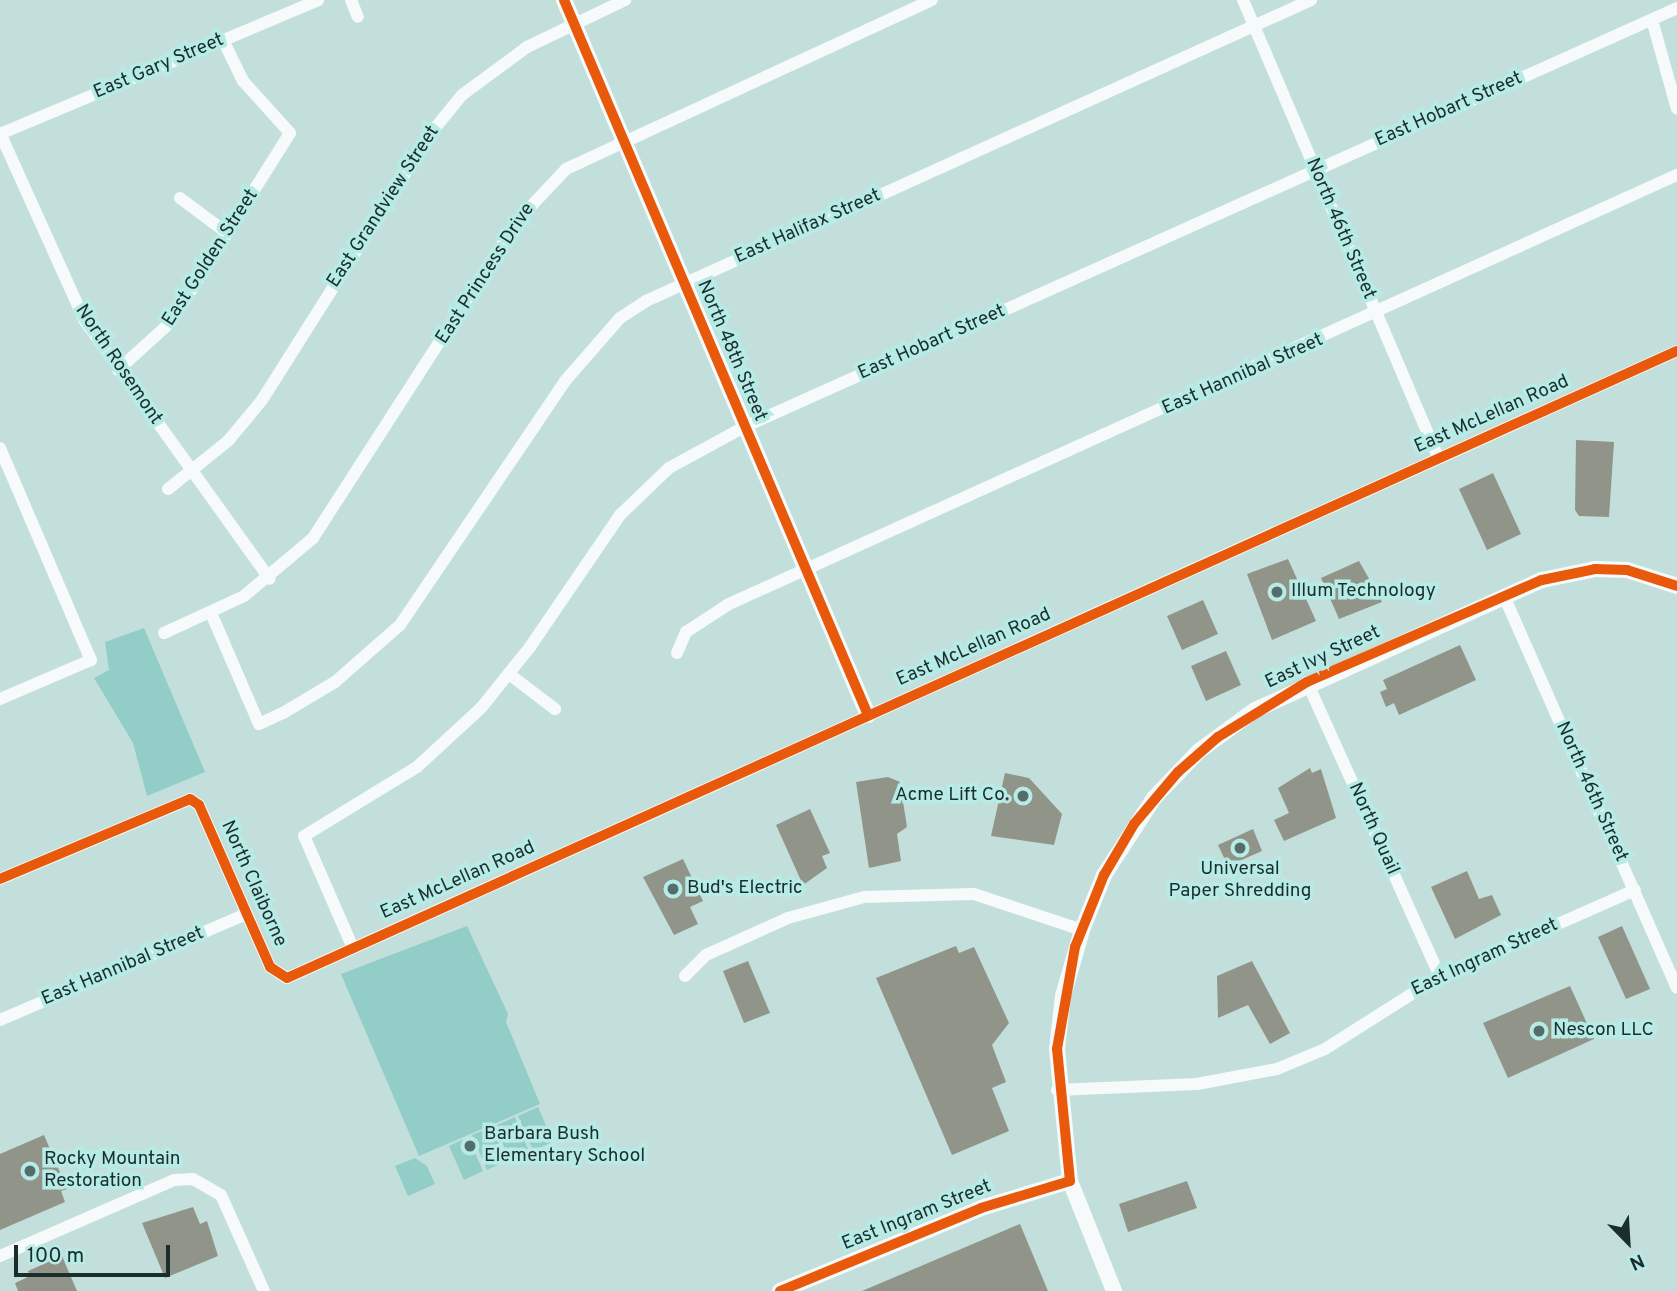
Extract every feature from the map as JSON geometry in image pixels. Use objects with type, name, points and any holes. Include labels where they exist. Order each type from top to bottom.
[{"type":"street","name":"East Gary Street","points":[[0,134],[318,0]]},
{"type":"street","points":[[351,0],[358,18]]},
{"type":"street","name":"North 48th Street","points":[[564,0],[869,715]]},
{"type":"street","name":"East Grandview Street","points":[[168,489],[228,441],[262,400],[441,118],[488,70],[625,0]]},
{"type":"street","name":"East Princess Drive","points":[[164,633],[211,613],[270,579],[327,521],[544,187],[591,153],[932,0]]},
{"type":"street","name":"North 46th Street","points":[[1243,0],[1438,458]]},
{"type":"street","name":"East Halifax Street","points":[[211,613],[259,724],[335,682],[400,625],[593,345],[637,307],[1311,0]]},
{"type":"street","name":"East Hobart Street","points":[[353,948],[304,836],[416,767],[509,674],[620,515],[669,468],[744,427],[1677,8]]},
{"type":"street","points":[[1652,20],[1677,109]]},
{"type":"street","name":"East Golden Street","points":[[118,370],[171,322],[290,134],[243,81],[223,40]]},
{"type":"street","name":"North Rosemont","points":[[0,134],[73,297],[118,370],[270,579]]},
{"type":"street","name":"East Hannibal Street","points":[[677,653],[686,632],[701,619],[1376,315],[1677,175]]},
{"type":"street","points":[[180,198],[228,233]]},
{"type":"street","name":"East McLellan Road","points":[[287,978],[1677,351]]},
{"type":"street","points":[[0,448],[91,660],[0,699]]},
{"type":"street","name":"East Ivy Street","points":[[1082,930],[1134,824],[1178,772],[1255,710],[1307,682],[1542,580],[1595,569],[1627,570],[1677,586]]},
{"type":"street","name":"North 46th Street","points":[[1504,596],[1677,988]]},
{"type":"street","points":[[509,674],[555,709]]},
{"type":"street","name":"North Quail","points":[[1307,682],[1440,976]]},
{"type":"street","name":"North Claiborne","points":[[0,879],[190,799],[199,804],[270,967],[287,978]]},
{"type":"street","name":"East Ingram Street","points":[[1057,1090],[1197,1084],[1277,1069],[1325,1049],[1440,976],[1634,890]]},
{"type":"street","points":[[685,976],[706,955],[788,918],[864,897],[974,894],[1082,930],[1063,996],[1057,1090],[1070,1181],[1114,1291]]},
{"type":"street","name":"East Hannibal Street","points":[[0,1020],[246,914]]},
{"type":"street","points":[[0,1256],[174,1180],[207,1184],[221,1195],[264,1291]]},
{"type":"street","name":"East Ingram Street","points":[[780,1291],[981,1208],[1070,1181]]},
{"type":"shaded area","points":[[144,628],[205,772],[147,796],[133,743],[94,678],[109,670],[105,642]]},
{"type":"shaded area","points":[[467,926],[508,1014],[506,1022],[540,1104],[419,1156],[341,974]]},
{"type":"shaded area","points":[[538,1107],[553,1142],[533,1150],[518,1116]]},
{"type":"shaded area","points":[[515,1117],[529,1152],[510,1160],[495,1126]]},
{"type":"shaded area","points":[[492,1127],[506,1161],[487,1170],[472,1135]]},
{"type":"shaded area","points":[[468,1137],[483,1171],[464,1180],[449,1146]]},
{"type":"shaded area","points":[[415,1158],[427,1166],[435,1184],[408,1196],[395,1166]]},
{"type":"building","points":[[1576,440],[1614,442],[1609,517],[1579,516],[1575,510]]},
{"type":"building","points":[[1493,473],[1521,534],[1487,550],[1459,489]]},
{"type":"building","name":"Illum Technology","points":[[1288,559],[1316,621],[1272,640],[1247,574]]},
{"type":"building","points":[[1359,561],[1382,602],[1339,619],[1321,578]]},
{"type":"building","points":[[1203,600],[1218,634],[1182,650],[1167,616]]},
{"type":"building","points":[[1460,645],[1476,680],[1399,715],[1394,703],[1386,707],[1380,692],[1387,689],[1383,680]]},
{"type":"building","points":[[1226,651],[1241,685],[1206,701],[1191,666]]},
{"type":"building","points":[[1310,768],[1312,773],[1321,769],[1336,818],[1284,841],[1274,820],[1289,813],[1278,788]]},
{"type":"building","name":"Acme Lift Co.","points":[[1005,773],[1029,778],[1062,814],[1054,845],[991,836]]},
{"type":"building","points":[[888,777],[900,782],[907,827],[897,834],[901,861],[869,868],[856,782]]},
{"type":"building","points":[[810,809],[830,853],[822,856],[827,868],[803,885],[776,825]]},
{"type":"building","name":"Universal Paper Shredding","points":[[1253,829],[1262,851],[1228,866],[1218,845]]},
{"type":"building","name":"Bud's Electric","points":[[683,859],[703,901],[690,907],[698,924],[674,935],[643,877]]},
{"type":"building","points":[[1467,871],[1479,899],[1492,895],[1501,915],[1455,939],[1431,887]]},
{"type":"building","points":[[1622,926],[1650,989],[1626,999],[1598,937]]},
{"type":"building","points":[[956,946],[959,953],[974,947],[1009,1023],[992,1045],[1006,1082],[992,1088],[1009,1131],[952,1155],[876,978]]},
{"type":"building","points":[[748,961],[770,1013],[744,1023],[723,971]]},
{"type":"building","points":[[1252,961],[1290,1033],[1270,1044],[1248,1005],[1218,1018],[1217,976]]},
{"type":"building","name":"Nescon LLC","points":[[1570,986],[1594,1039],[1508,1078],[1483,1023]]},
{"type":"building","name":"Rocky Mountain Restoration","points":[[44,1135],[67,1189],[61,1191],[65,1202],[0,1230],[0,1154]]},
{"type":"building","points":[[1187,1181],[1197,1208],[1128,1232],[1119,1204]]},
{"type":"building","points":[[193,1207],[200,1224],[207,1221],[218,1256],[165,1278],[142,1223]]},
{"type":"building","points":[[1020,1224],[1048,1291],[862,1291]]},
{"type":"building","points":[[62,1256],[77,1291],[18,1291],[15,1283],[30,1276],[28,1271]]},
{"type":"cycle path","points":[[564,0],[868,715]]},
{"type":"cycle path","points":[[0,879],[190,799],[199,805],[270,967],[287,978],[1677,351]]},
{"type":"cycle path","points":[[780,1291],[981,1208],[1070,1181],[1057,1049],[1075,947],[1104,875],[1134,824],[1178,772],[1218,737],[1307,682],[1542,580],[1595,569],[1627,570],[1677,586]]},
{"type":"place","name":"Illum Technology","points":[[1277,592]]},
{"type":"place","name":"Acme Lift Co.","points":[[1023,796]]},
{"type":"place","name":"Universal Paper Shredding","points":[[1240,848]]},
{"type":"place","name":"Bud's Electric","points":[[673,889]]},
{"type":"place","name":"Nescon LLC","points":[[1539,1031]]},
{"type":"place","name":"Barbara Bush Elementary School","points":[[470,1146]]},
{"type":"place","name":"Rocky Mountain Restoration","points":[[30,1171]]}]
